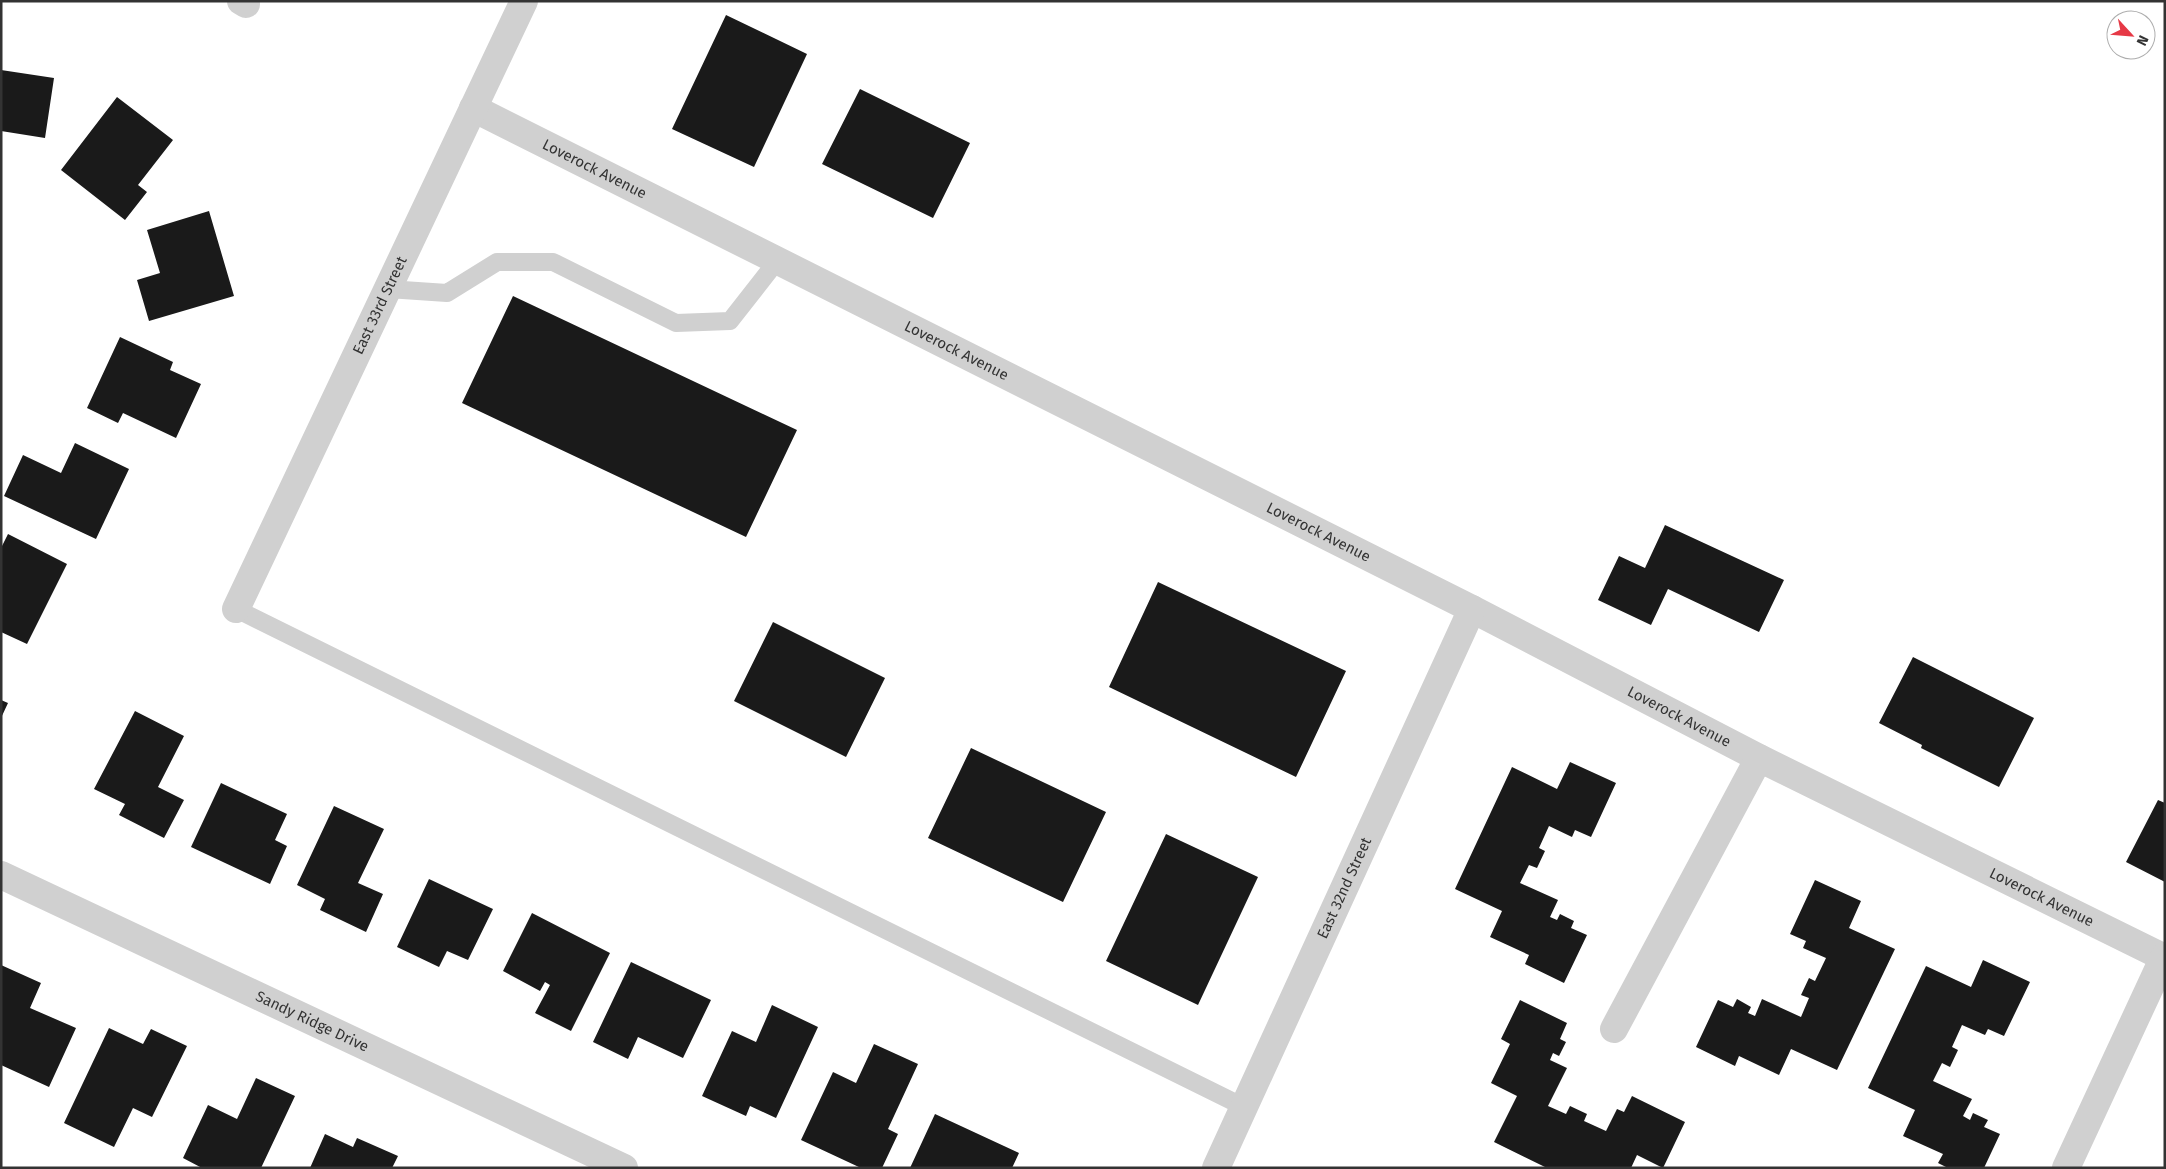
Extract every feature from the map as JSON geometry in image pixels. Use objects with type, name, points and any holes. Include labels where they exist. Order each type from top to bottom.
[{"type":"street","name":"East 33rd Street","points":[[236,609],[524,1]]},
{"type":"street","name":"Loverock Avenue","points":[[473,108],[1472,609],[1759,758],[2165,957]]},
{"type":"street","name":"East 32nd Street","points":[[1216,1168],[1472,609]]},
{"type":"street","points":[[1614,1029],[1759,758]]},
{"type":"street","name":"Sandy Ridge Drive","points":[[1,875],[624,1168]]},
{"type":"street","points":[[2066,1168],[2165,957]]},
{"type":"lane","points":[[388,289],[447,293],[497,262],[553,262],[676,323],[730,321],[777,261]]},
{"type":"lane","points":[[236,609],[1244,1107]]},
{"type":"building","points":[[726,15],[807,54],[754,167],[672,129]]},
{"type":"building","points":[[1,70],[54,78],[45,138],[1,131]]},
{"type":"building","points":[[860,89],[970,143],[933,218],[822,164]]},
{"type":"building","points":[[117,97],[173,140],[138,185],[147,192],[125,220],[61,170]]},
{"type":"building","points":[[209,211],[234,296],[149,321],[137,280],[160,273],[147,230]]},
{"type":"building","points":[[513,296],[797,430],[746,537],[462,403]]},
{"type":"building","points":[[120,337],[173,362],[170,370],[201,384],[176,438],[123,413],[118,423],[87,408]]},
{"type":"building","points":[[75,443],[129,469],[96,539],[4,496],[23,455],[61,473]]},
{"type":"building","points":[[1665,525],[1784,580],[1759,632],[1668,589],[1651,625],[1598,600],[1619,556],[1645,568]]},
{"type":"building","points":[[8,534],[67,564],[27,644],[1,632],[1,548]]},
{"type":"building","points":[[1158,582],[1346,671],[1296,777],[1109,687]]},
{"type":"building","points":[[773,622],[885,678],[846,757],[734,701]]},
{"type":"building","points":[[1913,657],[2034,718],[1999,787],[1921,748],[1922,745],[1879,723]]},
{"type":"building","points":[[1,700],[8,703],[1,718]]},
{"type":"building","points":[[135,711],[184,736],[158,787],[184,800],[164,838],[119,815],[125,804],[94,789]]},
{"type":"building","points":[[971,748],[1106,812],[1063,902],[928,838]]},
{"type":"building","points":[[1570,762],[1616,783],[1591,837],[1575,830],[1572,837],[1549,826],[1539,848],[1545,851],[1537,868],[1529,865],[1520,883],[1558,900],[1550,917],[1557,920],[1560,914],[1574,921],[1571,928],[1587,935],[1564,983],[1525,964],[1529,955],[1490,937],[1502,911],[1455,889],[1512,767],[1557,789]]},
{"type":"building","points":[[221,783],[287,814],[275,840],[287,846],[270,884],[191,847]]},
{"type":"building","points":[[2158,800],[2165,803],[2165,882],[2126,862]]},
{"type":"building","points":[[334,806],[384,829],[358,883],[383,894],[366,932],[320,910],[325,899],[297,885]]},
{"type":"building","points":[[1166,834],[1258,877],[1198,1005],[1106,961]]},
{"type":"building","points":[[429,879],[493,909],[468,960],[447,951],[439,967],[397,947]]},
{"type":"building","points":[[1815,880],[1861,901],[1849,928],[1895,949],[1837,1070],[1791,1049],[1779,1075],[1739,1056],[1735,1066],[1696,1047],[1718,1000],[1733,1007],[1737,999],[1751,1007],[1748,1013],[1755,1016],[1762,999],[1801,1017],[1809,998],[1801,995],[1809,978],[1815,981],[1826,958],[1803,948],[1806,941],[1790,934]]},
{"type":"building","points":[[532,913],[610,953],[571,1031],[535,1013],[550,985],[545,982],[540,991],[503,971]]},
{"type":"building","points":[[1983,960],[2030,982],[2004,1036],[1988,1029],[1985,1035],[1962,1025],[1952,1047],[1958,1050],[1950,1067],[1942,1063],[1933,1081],[1972,1099],[1963,1116],[1970,1120],[1973,1113],[1988,1120],[1984,1127],[2000,1134],[1984,1168],[1948,1168],[1938,1163],[1943,1154],[1903,1136],[1915,1110],[1868,1088],[1926,966],[1971,987]]},
{"type":"building","points":[[631,962],[711,1000],[683,1058],[638,1037],[628,1059],[593,1042]]},
{"type":"building","points":[[1,965],[41,983],[30,1008],[76,1028],[49,1087],[1,1065]]},
{"type":"building","points":[[1520,1000],[1567,1023],[1560,1039],[1566,1042],[1559,1056],[1553,1053],[1550,1060],[1567,1068],[1548,1106],[1566,1114],[1570,1106],[1587,1114],[1584,1121],[1606,1131],[1617,1109],[1624,1112],[1632,1096],[1685,1122],[1663,1168],[1637,1155],[1631,1168],[1547,1168],[1494,1142],[1517,1096],[1491,1083],[1510,1044],[1501,1039]]},
{"type":"building","points":[[772,1005],[818,1027],[776,1118],[750,1106],[746,1116],[702,1096],[732,1031],[756,1042]]},
{"type":"building","points":[[109,1028],[143,1044],[151,1029],[187,1046],[152,1117],[133,1108],[114,1147],[64,1123]]},
{"type":"building","points":[[874,1044],[918,1064],[888,1129],[898,1134],[882,1168],[861,1168],[801,1140],[833,1072],[856,1083]]},
{"type":"building","points":[[256,1078],[295,1096],[261,1168],[202,1168],[183,1158],[208,1105],[237,1119]]},
{"type":"building","points":[[935,1114],[1019,1153],[1012,1168],[910,1168]]},
{"type":"building","points":[[325,1134],[353,1147],[357,1138],[398,1156],[392,1168],[310,1168]]}]
